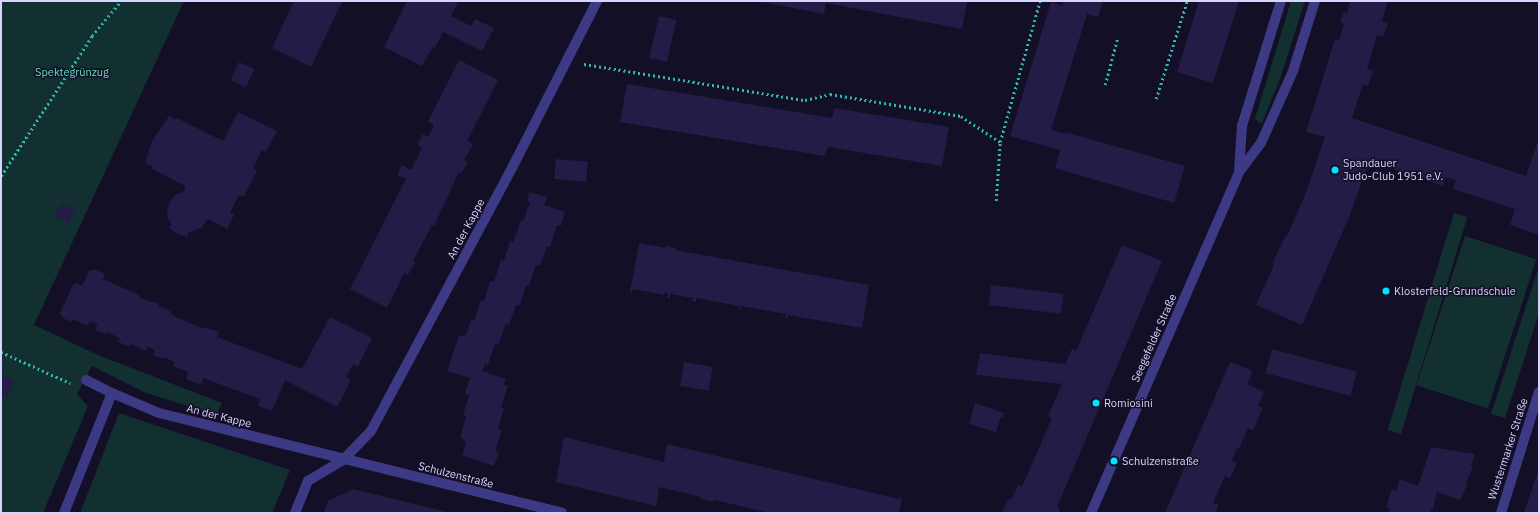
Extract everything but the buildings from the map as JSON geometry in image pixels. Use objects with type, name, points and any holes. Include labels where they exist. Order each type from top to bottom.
[{"type":"street","name":"An der Kappe","points":[[295,513],[308,481],[343,460],[371,431],[513,166],[597,1]]},
{"type":"street","name":"Seegefelder Straße","points":[[1239,172],[1242,126],[1281,1]]},
{"type":"street","name":"Seegefelder Straße","points":[[1091,513],[1239,172],[1260,143],[1293,71],[1314,1]]},
{"type":"street","name":"An der Kappe","points":[[86,380],[112,394],[159,413],[343,460]]},
{"type":"street","name":"Wustermarker Straße","points":[[1501,513],[1539,392]]},
{"type":"street","points":[[64,513],[112,394]]},
{"type":"street","name":"Schulzenstraße","points":[[343,460],[562,513]]},
{"type":"path","points":[[1,176],[92,36],[121,1]]},
{"type":"path","points":[[996,201],[1000,142],[1040,1]]},
{"type":"path","points":[[1156,99],[1187,1]]},
{"type":"path","points":[[1105,85],[1117,40]]},
{"type":"path","points":[[566,62],[805,100],[830,94],[961,116],[1000,142]]},
{"type":"path","points":[[1,352],[73,384]]},
{"type":"green space","name":"Spektegrünzug","points":[[1,1],[184,1],[34,325],[98,355],[222,403],[217,414],[191,407],[146,393],[92,366],[77,394],[88,406],[43,513],[1,513]]},
{"type":"green space","points":[[1291,1],[1305,1],[1280,79],[1262,123],[1260,123],[1255,119]]},
{"type":"green space","points":[[1454,213],[1467,217],[1401,434],[1388,430]]},
{"type":"green space","points":[[1465,236],[1536,259],[1488,408],[1416,385]]},
{"type":"green space","points":[[1539,266],[1539,313],[1505,418],[1491,414]]},
{"type":"green space","points":[[119,413],[290,470],[272,513],[80,513]]},
{"type":"place","name":"Spandauer Judo-Club 1951 e.V.","points":[[1335,170]]},
{"type":"place","name":"Klosterfeld-Grundschule","points":[[1386,291]]},
{"type":"place","name":"Romiosini","points":[[1096,403]]},
{"type":"place","name":"Schulzenstraße","points":[[1114,461]]}]
